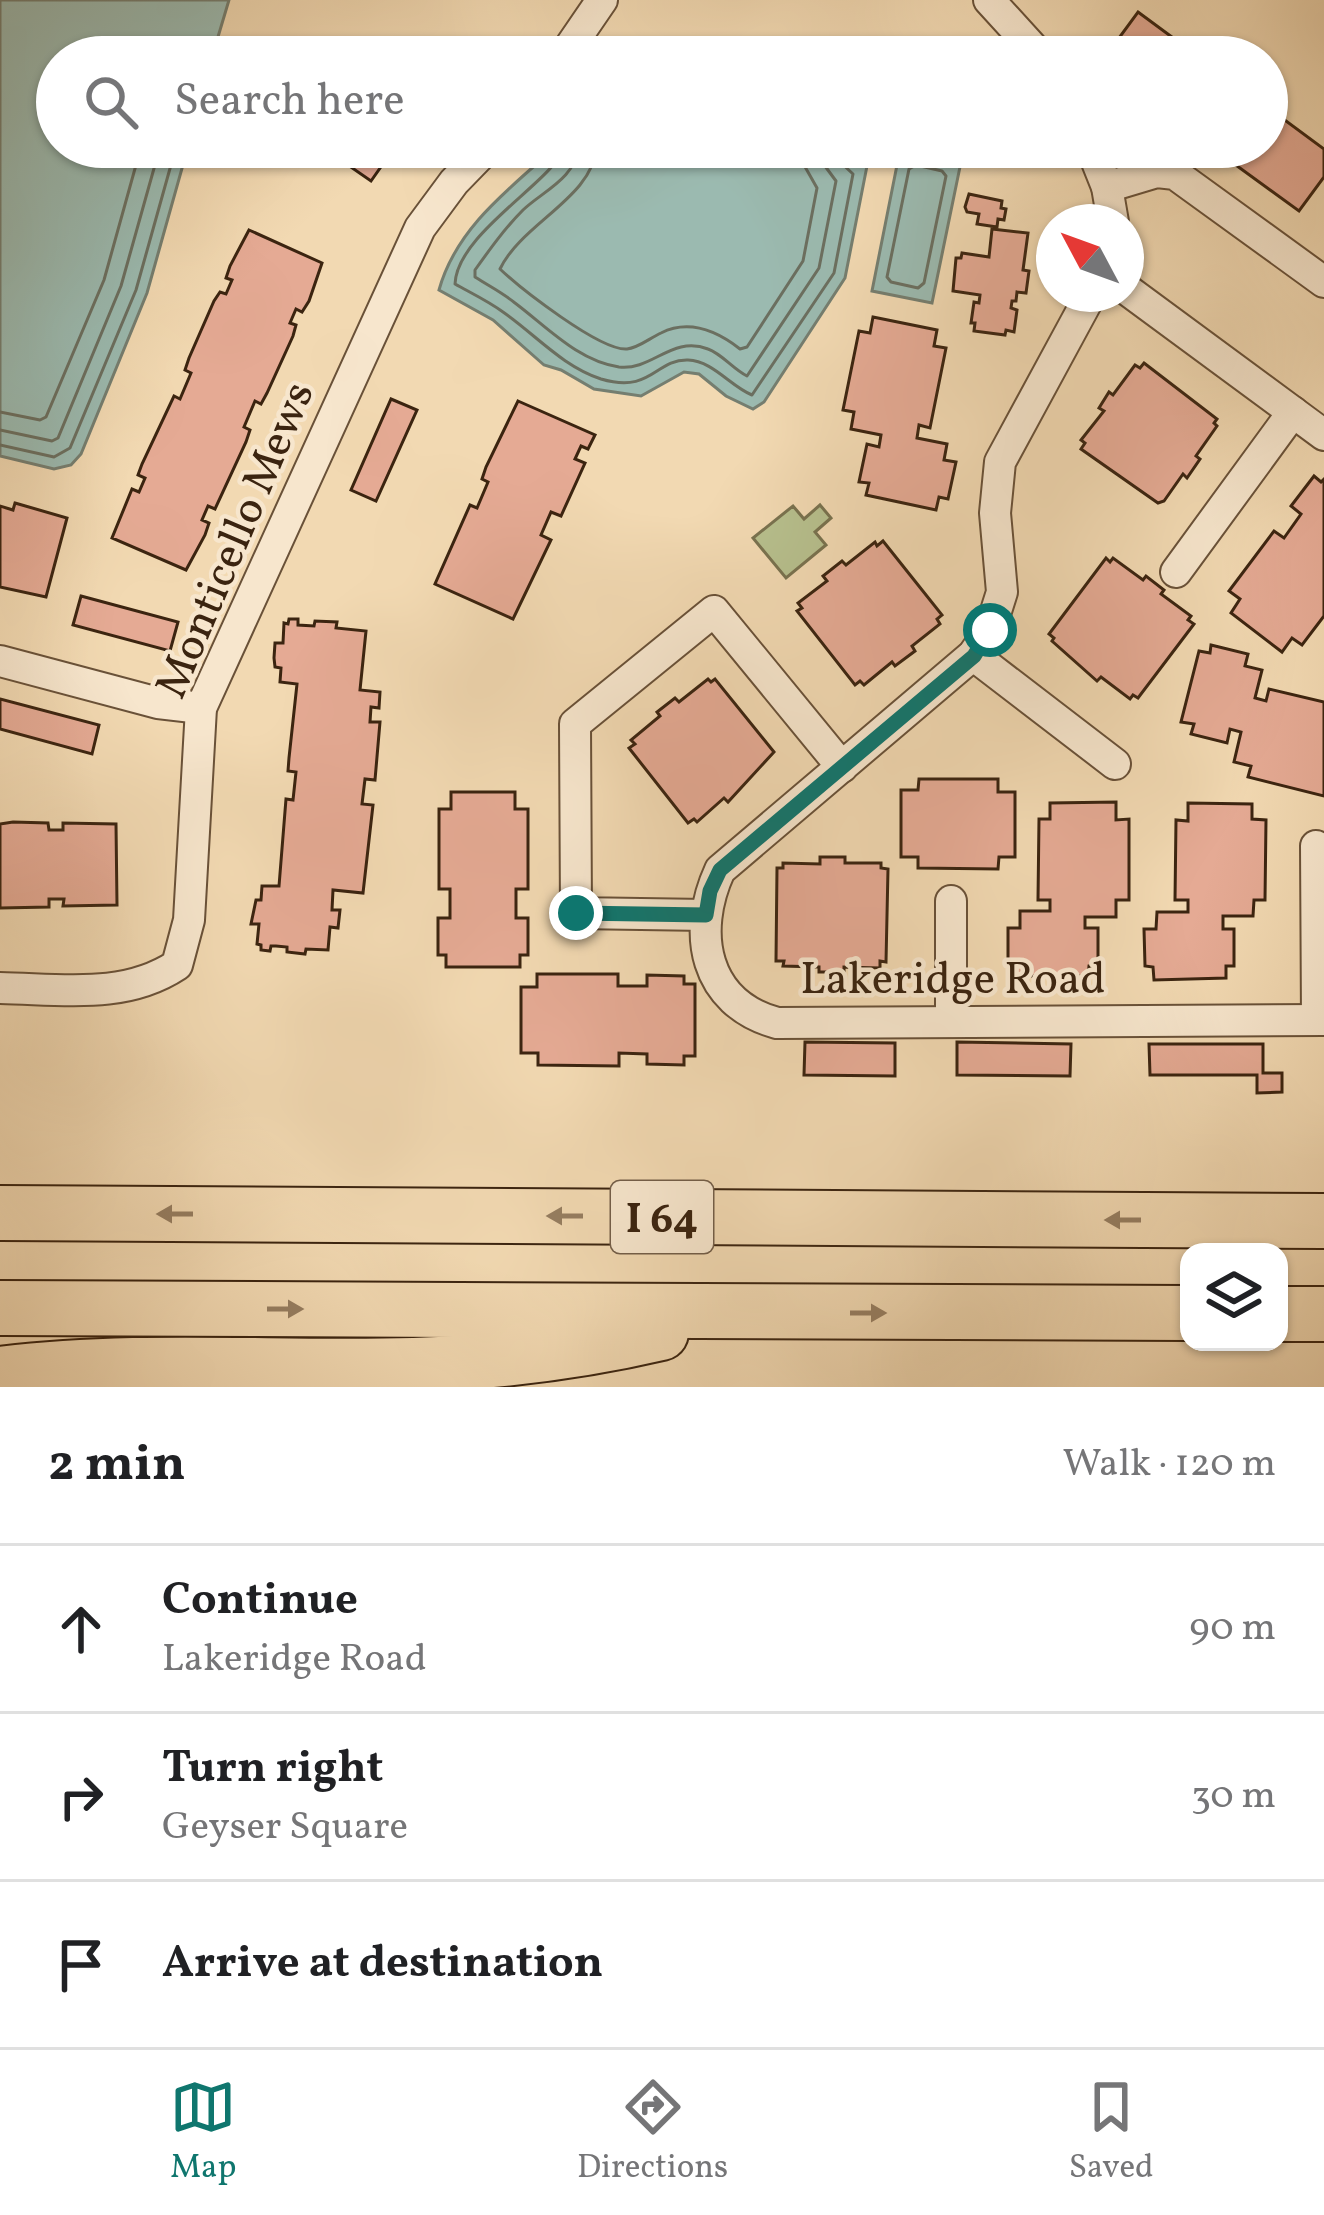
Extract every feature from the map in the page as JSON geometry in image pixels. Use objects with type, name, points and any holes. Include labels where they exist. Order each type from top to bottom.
[{"type":"highway","name":"I 64","points":[[0,1213],[1324,1221]]},
{"type":"highway","name":"I 64","points":[[0,1308],[1180,1313]]},
{"type":"highway","points":[[0,1374],[147,1365],[440,1363],[582,1352],[751,1312]]},
{"type":"highway","points":[[1288,1314],[1324,1314]]},
{"type":"street","points":[[577,36],[602,0]]},
{"type":"street","points":[[988,0],[1021,36]]},
{"type":"street","name":"Monticello Mews","points":[[0,988],[115,989],[152,982],[178,965],[189,920],[201,708],[420,228],[468,168]]},
{"type":"street","points":[[1099,168],[1110,204]]},
{"type":"street","points":[[1107,187],[1156,172],[1175,174],[1324,282]]},
{"type":"street","points":[[1144,302],[1324,436]]},
{"type":"street","points":[[842,767],[714,611],[575,724],[576,913],[706,915],[720,870],[974,656],[990,630],[1002,592],[995,513],[1000,462],[1081,312]]},
{"type":"street","points":[[1176,572],[1293,412]]},
{"type":"street","points":[[974,656],[1115,764]]},
{"type":"street","points":[[0,661],[158,703],[201,708]]},
{"type":"street","points":[[1316,846],[1320,1020]]},
{"type":"street","points":[[951,901],[951,1022]]},
{"type":"street","name":"Lakeridge Road","points":[[706,915],[708,960],[721,990],[759,1018],[777,1023],[1320,1020]]},
{"type":"green space","points":[[820,505],[831,518],[815,532],[826,545],[786,578],[753,538],[793,506],[804,519]]},
{"type":"water","points":[[0,0],[229,0],[218,36],[36,36],[36,168],[182,168],[147,293],[81,454],[71,465],[54,469],[0,456]]},
{"type":"water","points":[[532,168],[867,168],[845,278],[764,402],[753,409],[726,396],[699,374],[684,372],[641,396],[594,389],[544,365],[493,320],[439,290],[458,247]]},
{"type":"water","points":[[896,168],[960,168],[932,303],[872,291]]},
{"type":"building","points":[[1138,12],[1171,36],[1120,36]]},
{"type":"building","points":[[1288,122],[1324,149],[1324,177],[1299,211],[1240,168],[1288,168]]},
{"type":"building","points":[[352,168],[380,168],[371,181]]},
{"type":"building","points":[[969,194],[1002,201],[1004,220],[998,219],[997,227],[977,224],[979,214],[965,207]]},
{"type":"building","points":[[992,229],[1028,233],[1023,270],[1029,271],[1026,293],[1017,292],[1012,301],[1011,308],[1017,310],[1014,332],[1006,330],[1005,335],[974,331],[974,302],[979,303],[980,295],[953,291],[956,258],[962,253],[989,257]]},
{"type":"building","points":[[249,230],[322,263],[309,301],[302,312],[296,309],[290,323],[296,325],[293,336],[267,393],[261,404],[255,401],[244,427],[250,430],[246,442],[215,509],[208,506],[202,520],[209,523],[205,535],[186,570],[112,538],[132,489],[139,492],[145,478],[138,475],[142,464],[174,396],[180,399],[191,373],[185,370],[189,358],[214,301],[220,292],[226,294],[232,280],[226,278],[230,266]]},
{"type":"building","points":[[873,317],[937,330],[934,346],[946,348],[930,428],[919,425],[917,438],[947,444],[944,460],[956,462],[948,499],[939,497],[936,510],[866,495],[869,483],[859,482],[867,444],[879,447],[881,435],[851,429],[854,412],[843,410],[859,331],[870,333]]},
{"type":"building","points":[[1144,363],[1217,419],[1187,478],[1183,474],[1158,503],[1081,449],[1085,443],[1081,440],[1104,411],[1099,408],[1109,392],[1113,395],[1135,365],[1140,368]]},
{"type":"building","points":[[391,399],[417,410],[376,501],[351,490]]},
{"type":"building","points":[[518,401],[595,435],[588,449],[581,446],[575,459],[585,463],[561,516],[551,512],[541,535],[551,540],[513,619],[435,584],[470,505],[477,508],[488,482],[482,479],[486,467]]},
{"type":"building","points":[[1314,476],[1321,482],[1324,479],[1324,616],[1302,645],[1292,638],[1282,652],[1231,613],[1240,599],[1229,591],[1274,531],[1284,538],[1301,514],[1291,506]]},
{"type":"building","points":[[15,503],[67,518],[46,597],[0,587],[0,506],[13,510]]},
{"type":"building","points":[[883,541],[942,615],[937,619],[940,624],[912,646],[915,651],[895,666],[892,662],[864,685],[860,681],[855,685],[797,611],[802,608],[798,603],[827,581],[823,576],[842,561],[846,565]]},
{"type":"building","points":[[1106,558],[1143,580],[1146,576],[1194,624],[1138,698],[1130,699],[1101,677],[1097,681],[1049,634]]},
{"type":"building","points":[[81,596],[178,622],[170,651],[73,625]]},
{"type":"building","points":[[298,619],[298,625],[337,622],[336,628],[366,631],[360,690],[380,692],[379,708],[371,707],[370,722],[380,722],[375,780],[365,779],[362,804],[373,805],[363,893],[333,890],[332,910],[340,910],[338,928],[330,927],[328,950],[306,949],[305,954],[276,946],[261,950],[259,924],[251,924],[262,886],[279,886],[286,799],[293,800],[296,772],[288,771],[297,684],[280,682],[281,668],[275,667],[274,658],[275,643],[283,643],[284,623]]},
{"type":"building","points":[[1211,645],[1248,654],[1245,666],[1262,670],[1255,698],[1266,701],[1269,689],[1324,702],[1324,796],[1248,777],[1251,766],[1234,762],[1241,732],[1230,729],[1227,743],[1191,734],[1194,724],[1181,722],[1199,651],[1210,653]]},
{"type":"building","points":[[715,679],[774,752],[728,802],[724,798],[697,822],[688,823],[629,748],[635,744],[631,740],[660,716],[657,712]]},
{"type":"building","points":[[0,699],[99,725],[92,754],[0,729]]},
{"type":"building","points":[[919,779],[998,779],[998,792],[1015,792],[1015,857],[999,857],[998,869],[918,868],[918,857],[901,857],[901,790],[918,790]]},
{"type":"building","points":[[451,792],[515,792],[515,809],[528,809],[528,889],[516,889],[516,918],[528,918],[528,955],[520,955],[520,967],[446,967],[446,955],[438,955],[438,918],[450,918],[450,889],[439,889],[439,809],[451,809]]},
{"type":"building","points":[[1116,802],[1116,820],[1129,819],[1129,900],[1116,900],[1116,917],[1085,917],[1085,928],[1098,928],[1098,966],[1089,966],[1088,976],[1016,976],[1016,965],[1008,965],[1008,928],[1020,928],[1020,911],[1050,911],[1050,900],[1038,900],[1039,819],[1050,819],[1050,803]]},
{"type":"building","points":[[1188,803],[1252,804],[1252,819],[1266,820],[1265,900],[1254,900],[1253,916],[1223,916],[1223,929],[1234,929],[1234,966],[1226,966],[1226,978],[1154,980],[1153,967],[1145,966],[1144,929],[1156,929],[1157,912],[1188,912],[1188,900],[1175,900],[1176,820],[1188,821]]},
{"type":"building","points":[[48,823],[49,830],[63,830],[63,823],[116,824],[117,905],[63,906],[64,899],[49,899],[49,907],[0,908],[0,824]]},
{"type":"building","points":[[820,857],[881,863],[881,868],[888,869],[886,962],[880,961],[880,968],[819,972],[819,967],[783,966],[784,961],[776,961],[777,868],[783,868],[783,863],[820,864]]},
{"type":"building","points":[[537,974],[618,974],[618,986],[647,986],[647,975],[684,976],[684,984],[695,984],[695,1056],[684,1056],[684,1065],[647,1064],[647,1054],[619,1053],[619,1066],[538,1065],[538,1053],[521,1053],[521,987],[537,987]]},
{"type":"building","points":[[805,1042],[895,1043],[895,1076],[804,1075]]},
{"type":"building","points":[[957,1042],[1071,1044],[1070,1076],[957,1075]]},
{"type":"building","points":[[1149,1044],[1263,1044],[1263,1073],[1282,1073],[1282,1092],[1257,1093],[1257,1075],[1150,1075]]},
{"type":"route","points":[[576,913],[706,915],[720,870],[974,656],[990,630]]}]
